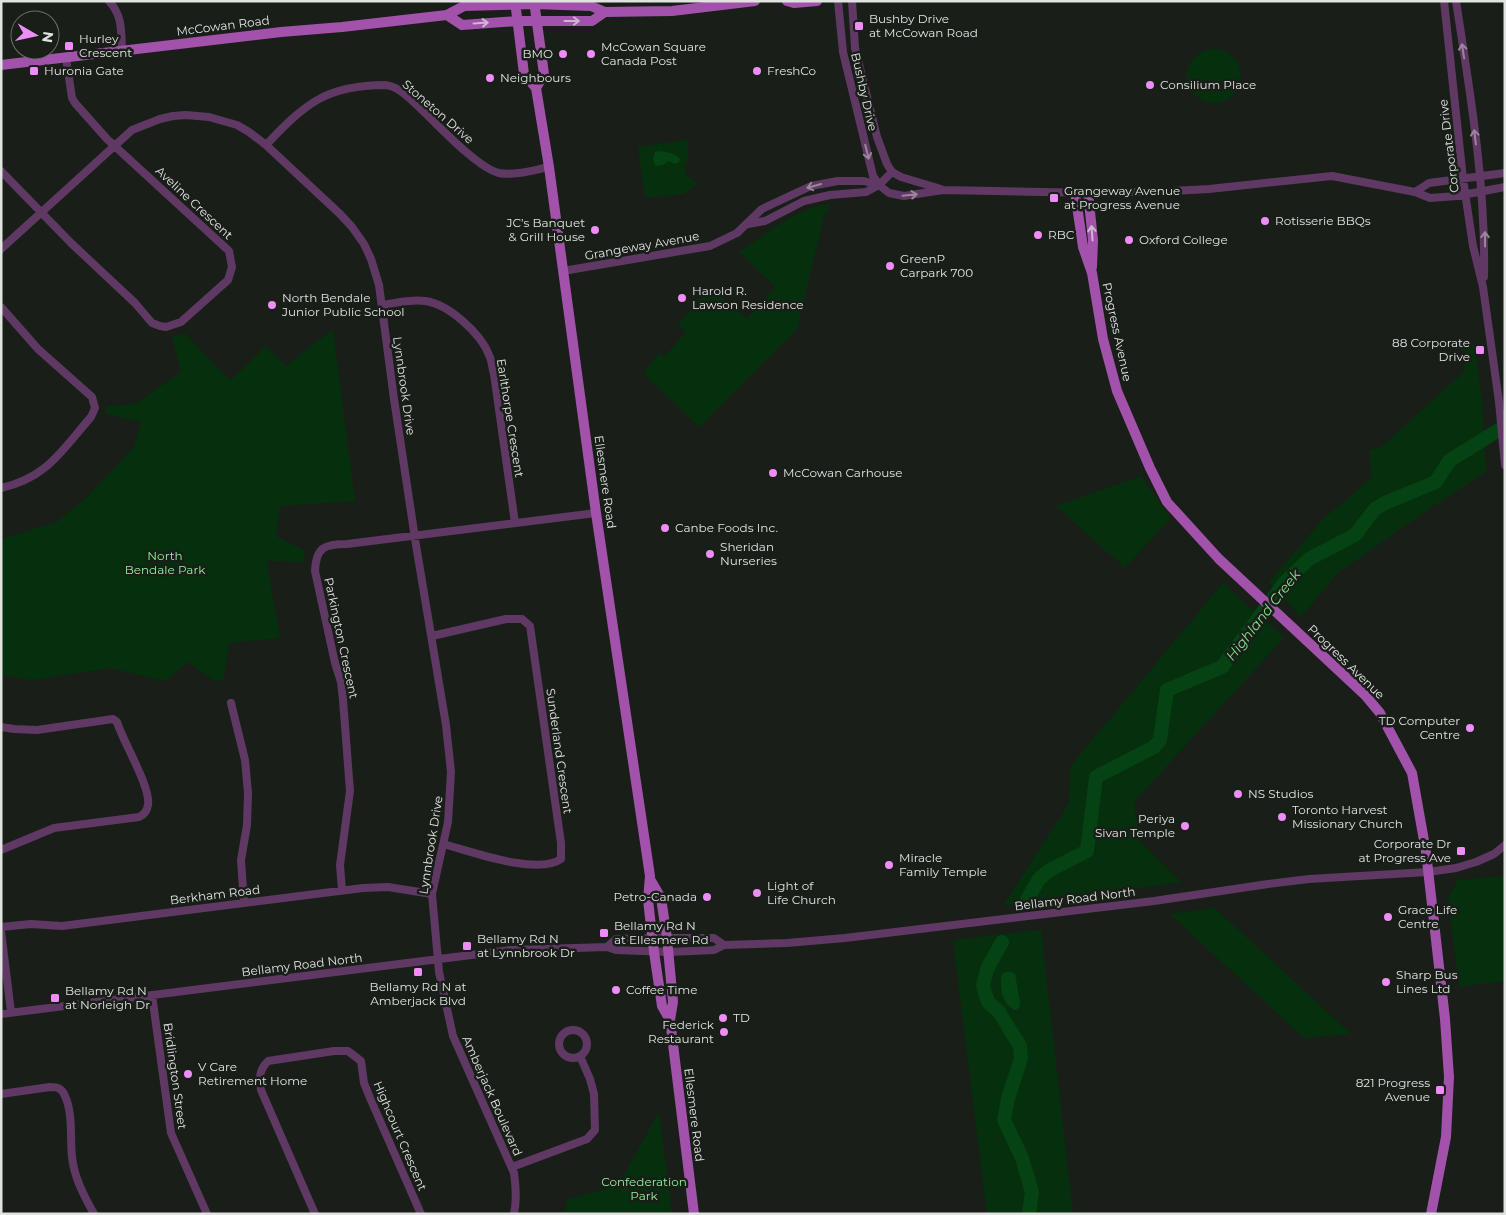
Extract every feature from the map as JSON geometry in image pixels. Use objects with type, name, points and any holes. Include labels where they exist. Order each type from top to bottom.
[{"type":"main road","name":"McCowan Road","points":[[1,66],[281,32],[447,15],[464,6],[534,3],[591,6],[605,12],[672,11],[755,1]]},
{"type":"main road","points":[[788,1],[794,3],[817,1]]},
{"type":"main road","name":"Ellesmere Road","points":[[515,3],[524,74],[536,88],[549,167],[596,513],[650,879],[648,900],[652,938],[662,1006],[670,1020]]},
{"type":"main road","name":"Ellesmere Road","points":[[534,3],[544,74],[536,88]]},
{"type":"main road","name":"McCowan Road","points":[[447,15],[462,25],[537,20],[592,21],[605,12]]},
{"type":"main road","name":"Progress Avenue","points":[[1075,192],[1083,247],[1092,273],[1103,339],[1117,391],[1150,468],[1167,502],[1219,559],[1365,695],[1380,713],[1412,773],[1426,852],[1437,939],[1450,1077],[1446,1137],[1431,1214]]},
{"type":"main road","name":"Progress Avenue","points":[[1088,193],[1093,240],[1092,273]]},
{"type":"main road","name":"Ellesmere Road","points":[[650,879],[661,898],[667,938],[673,1002],[670,1020],[694,1214]]},
{"type":"street","points":[[109,1],[120,18],[122,51]]},
{"type":"street","name":"Bushby Drive","points":[[838,1],[843,52],[873,176],[879,185]]},
{"type":"street","name":"Bushby Drive","points":[[852,1],[855,48],[875,130],[887,164],[892,172]]},
{"type":"street","name":"Corporate Drive","points":[[1444,1],[1463,179],[1473,246],[1483,287],[1500,406],[1502,448],[1505,465]]},
{"type":"street","name":"Corporate Drive","points":[[1456,1],[1480,176],[1485,234],[1483,287]]},
{"type":"street","points":[[66,58],[72,98],[98,130],[114,145]]},
{"type":"street","points":[[847,67],[859,63]]},
{"type":"street","points":[[1452,77],[1467,75]]},
{"type":"street","name":"Stoneton Drive","points":[[266,145],[296,114],[322,96],[344,90],[385,85],[391,86],[408,97],[484,167],[500,173],[549,167]]},
{"type":"street","name":"Lynnbrook Drive","points":[[1,249],[132,130],[173,116],[186,115],[209,117],[237,125],[266,145],[352,227],[371,259],[379,285],[414,536],[446,725],[451,772],[448,822],[432,894],[438,959]]},
{"type":"street","points":[[863,133],[875,130]]},
{"type":"street","name":"Aveline Crescent","points":[[42,212],[71,243],[135,303],[152,323],[160,326],[166,327],[181,322],[228,280],[232,267],[229,251],[114,145]]},
{"type":"street","points":[[1,171],[42,212]]},
{"type":"street","name":"Grangeway Avenue","points":[[748,224],[765,221],[804,201],[830,195],[866,192],[879,185],[892,172],[902,178],[943,190]]},
{"type":"street","points":[[1415,192],[1430,183],[1505,173]]},
{"type":"street","points":[[1075,192],[1209,189],[1332,176],[1415,192],[1430,198],[1466,195],[1505,187]]},
{"type":"street","name":"Grangeway Avenue","points":[[563,271],[710,246],[737,233],[762,209],[811,186],[838,181],[859,180],[879,185],[889,193],[904,196],[943,190],[1075,192]]},
{"type":"street","name":"Earlthorpe Crescent","points":[[382,305],[418,301],[436,304],[453,314],[474,332],[484,345],[490,356],[494,374],[515,523]]},
{"type":"street","points":[[1,307],[38,349],[92,397],[95,408],[91,417],[44,470],[33,477],[1,488]]},
{"type":"street","name":"Parkington Crescent","points":[[342,890],[340,865],[349,805],[349,771],[341,682],[335,663],[315,571],[322,549],[330,545],[596,513]]},
{"type":"street","name":"Sunderland Crescent","points":[[432,636],[506,619],[522,618],[530,626],[561,843],[561,859],[545,866],[529,865],[442,844]]},
{"type":"street","points":[[231,703],[245,760],[248,793],[247,825],[241,860],[244,903]]},
{"type":"street","points":[[1,727],[36,730],[113,719],[117,722],[145,788],[148,806],[144,814],[139,817],[54,828],[1,850]]},
{"type":"street","points":[[1428,872],[1456,868],[1476,862],[1494,854],[1505,845]]},
{"type":"street","name":"Bellamy Road North","points":[[1,1014],[511,950],[607,946],[616,950],[654,952],[714,950],[724,945],[787,943],[845,938],[1154,901],[1282,882],[1428,872]]},
{"type":"street","name":"Berkham Road","points":[[1,927],[31,924],[62,926],[342,890],[388,886],[432,894]]},
{"type":"street","points":[[1,931],[11,1012]]},
{"type":"street","name":"Bellamy Road North","points":[[607,946],[616,939],[652,938],[714,938],[724,945]]},
{"type":"street","name":"Amberjack Boulevard","points":[[438,959],[453,1036],[512,1168],[516,1187],[514,1214]]},
{"type":"street","name":"Bridlington Street","points":[[152,995],[171,1133],[207,1214]]},
{"type":"street","name":"Highcourt Crescent","points":[[316,1214],[261,1090],[259,1079],[262,1068],[268,1061],[334,1051],[348,1051],[361,1061],[364,1083],[421,1214]]},
{"type":"street","points":[[512,1168],[586,1139],[592,1134],[596,1124],[593,1086],[580,1056]]},
{"type":"street","points":[[1,1094],[50,1087],[57,1088],[63,1092],[69,1110],[72,1159],[75,1171],[81,1189],[94,1214]]},
{"type":"green space","points":[[1214,49],[1224,51],[1233,57],[1239,66],[1241,76],[1239,86],[1233,95],[1224,101],[1214,103],[1204,101],[1195,95],[1189,86],[1187,76],[1189,66],[1195,57],[1204,51]]},
{"type":"green space","points":[[687,140],[689,161],[684,163],[686,175],[698,184],[684,194],[645,198],[638,147]]},
{"type":"green space","points":[[830,204],[828,213],[825,213],[797,329],[699,427],[643,373],[659,353],[663,358],[686,332],[678,325],[710,287],[747,318],[775,287],[739,252],[794,216],[818,206]]},
{"type":"green space","name":"North Bendale Park","points":[[333,329],[355,501],[280,506],[276,536],[305,551],[304,562],[267,561],[280,638],[229,643],[224,678],[216,682],[188,662],[165,681],[110,668],[31,680],[1,674],[1,539],[57,522],[86,498],[134,447],[141,422],[106,414],[107,406],[135,404],[181,372],[172,337],[185,333],[230,381],[266,346],[286,366]]},
{"type":"green space","points":[[1475,345],[1482,400],[1486,472],[1429,509],[1338,573],[1301,617],[1269,582],[1323,519],[1372,478],[1369,450],[1381,447],[1465,371],[1463,347]]},
{"type":"green space","points":[[1141,476],[1171,518],[1125,568],[1056,506]]},
{"type":"green space","points":[[1223,583],[1284,638],[1134,802],[1140,841],[1182,882],[1003,906],[1069,803],[1070,767]]},
{"type":"green space","points":[[1505,876],[1505,981],[1459,987],[1448,898],[1458,880]]},
{"type":"green space","points":[[1215,908],[1351,1034],[1304,1038],[1170,914]]},
{"type":"green space","points":[[1041,930],[1073,1214],[987,1214],[953,940]]},
{"type":"green space","name":"Confederation Park","points":[[659,1112],[672,1214],[564,1214],[568,1199],[618,1186]]},
{"type":"shaded area","points":[[660,151],[676,155],[680,159],[679,162],[675,164],[669,161],[663,165],[655,166],[653,158],[655,152]]},
{"type":"shaded area","points":[[1006,972],[1015,974],[1020,1002],[1019,1008],[1015,1010],[1004,1000],[1001,989],[1002,974]]},
{"type":"waterway","name":"Highland Creek","points":[[1027,900],[1039,879],[1050,870],[1087,851],[1096,777],[1154,747],[1160,740],[1167,690],[1222,667],[1285,582],[1309,559],[1355,535],[1375,509],[1436,482],[1449,461],[1505,426]]},
{"type":"waterway","name":"Highland Creek","points":[[1002,942],[987,969],[983,986],[988,1002],[999,1012],[1020,1046],[1021,1058],[1008,1099],[1004,1120],[1022,1158],[1032,1192],[1029,1214]]},
{"type":"place","name":"Bushby Drive at McCowan Road","points":[[859,26]]},
{"type":"place","name":"Hurley Crescent","points":[[69,46]]},
{"type":"place","name":"BMO","points":[[563,54]]},
{"type":"place","name":"McCowan Square Canada Post","points":[[591,54]]},
{"type":"place","name":"Huronia Gate","points":[[34,71]]},
{"type":"place","name":"FreshCo","points":[[757,71]]},
{"type":"place","name":"Neighbours","points":[[490,78]]},
{"type":"place","name":"Consilium Place","points":[[1150,85]]},
{"type":"place","name":"Grangeway Avenue at Progress Avenue","points":[[1054,198]]},
{"type":"place","name":"Rotisserie BBQs","points":[[1265,221]]},
{"type":"place","name":"JC’s Banquet & Grill House","points":[[595,230]]},
{"type":"place","name":"RBC","points":[[1038,235]]},
{"type":"place","name":"Oxford College","points":[[1129,240]]},
{"type":"place","name":"GreenP Carpark 700","points":[[890,266]]},
{"type":"place","name":"Harold R. Lawson Residence","points":[[682,298]]},
{"type":"place","name":"North Bendale Junior Public School","points":[[272,305]]},
{"type":"place","name":"88 Corporate Drive","points":[[1480,350]]},
{"type":"place","name":"McCowan Carhouse","points":[[773,473]]},
{"type":"place","name":"Canbe Foods Inc.","points":[[665,528]]},
{"type":"place","name":"Sheridan Nurseries","points":[[710,554]]},
{"type":"place","name":"TD Computer Centre","points":[[1470,728]]},
{"type":"place","name":"NS Studios","points":[[1238,794]]},
{"type":"place","name":"Toronto Harvest Missionary Church","points":[[1282,817]]},
{"type":"place","name":"Periya Sivan Temple","points":[[1185,826]]},
{"type":"place","name":"Corporate Dr at Progress Ave","points":[[1461,851]]},
{"type":"place","name":"Miracle Family Temple","points":[[889,865]]},
{"type":"place","name":"Light of Life Church","points":[[757,893]]},
{"type":"place","name":"Petro-Canada","points":[[707,897]]},
{"type":"place","name":"Grace Life Centre","points":[[1388,917]]},
{"type":"place","name":"Bellamy Rd N at Ellesmere Rd","points":[[604,933]]},
{"type":"place","name":"Bellamy Rd N at Lynnbrook Dr","points":[[467,946]]},
{"type":"place","name":"Bellamy Rd N at Amberjack Blvd","points":[[418,972]]},
{"type":"place","name":"Sharp Bus Lines Ltd","points":[[1386,982]]},
{"type":"place","name":"Coffee Time","points":[[616,990]]},
{"type":"place","name":"Bellamy Rd N at Norleigh Dr","points":[[55,998]]},
{"type":"place","name":"TD","points":[[723,1018]]},
{"type":"place","name":"Federick Restaurant","points":[[724,1032]]},
{"type":"place","name":"V Care Retirement Home","points":[[188,1074]]},
{"type":"place","name":"821 Progress Avenue","points":[[1440,1090]]}]
